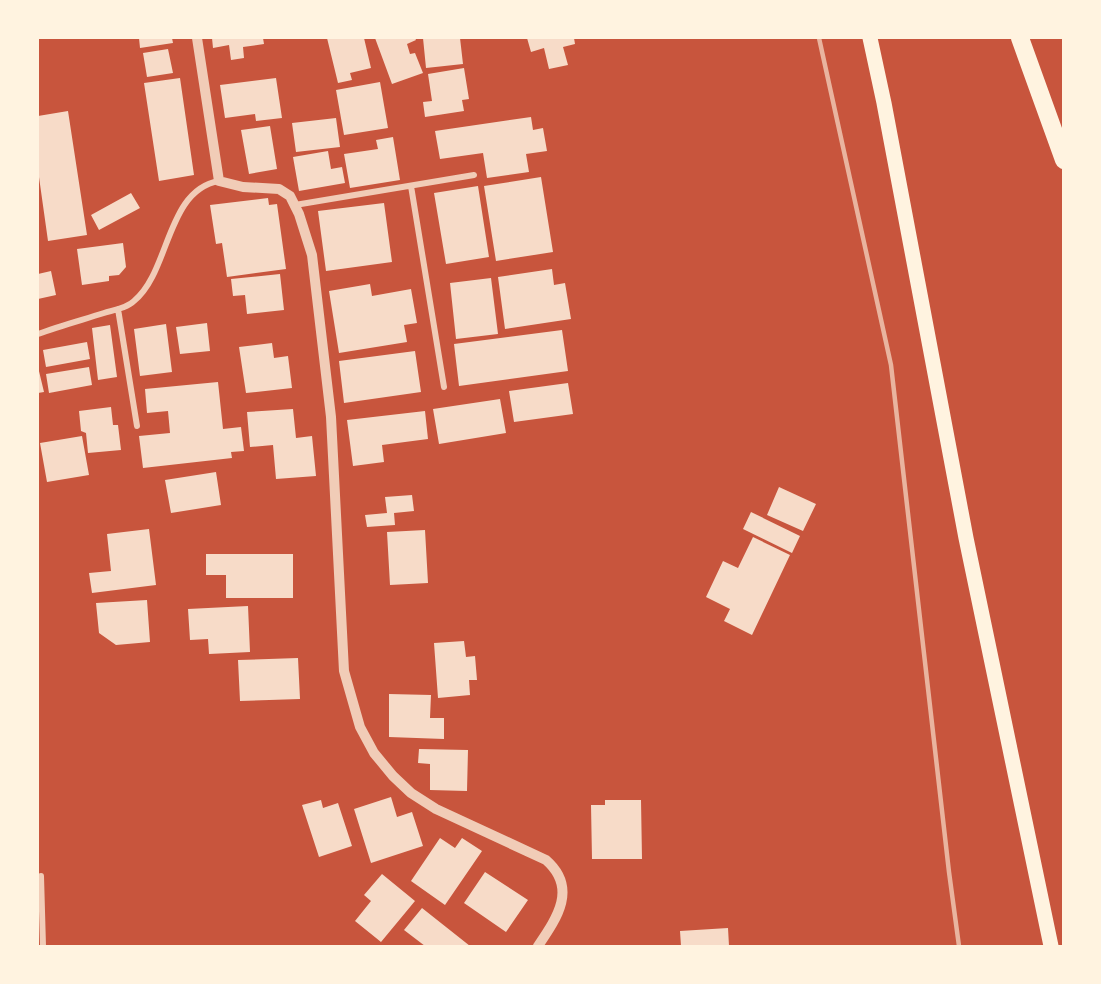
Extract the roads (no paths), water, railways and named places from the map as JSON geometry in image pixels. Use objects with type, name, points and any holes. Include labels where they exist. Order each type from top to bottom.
[{"type":"highway","points":[[1020,38],[1064,160]]},
{"type":"main road","points":[[870,38],[966,538],[1051,946]]},
{"type":"street","points":[[197,38],[219,180]]},
{"type":"street","points":[[295,205],[474,175]]},
{"type":"street","points":[[38,334],[134,302],[147,287],[180,213],[192,193],[206,183],[219,180],[243,187],[279,189],[290,196],[312,255],[331,417],[344,671],[360,727],[375,753],[393,776],[411,793],[436,809],[546,860],[557,869],[563,881],[563,894],[555,922],[538,946]]},
{"type":"street","points":[[411,186],[444,387]]},
{"type":"street","points":[[118,309],[137,426]]},
{"type":"street","points":[[41,876],[42,946]]},
{"type":"railway","points":[[819,38],[891,365],[959,946]]}]
